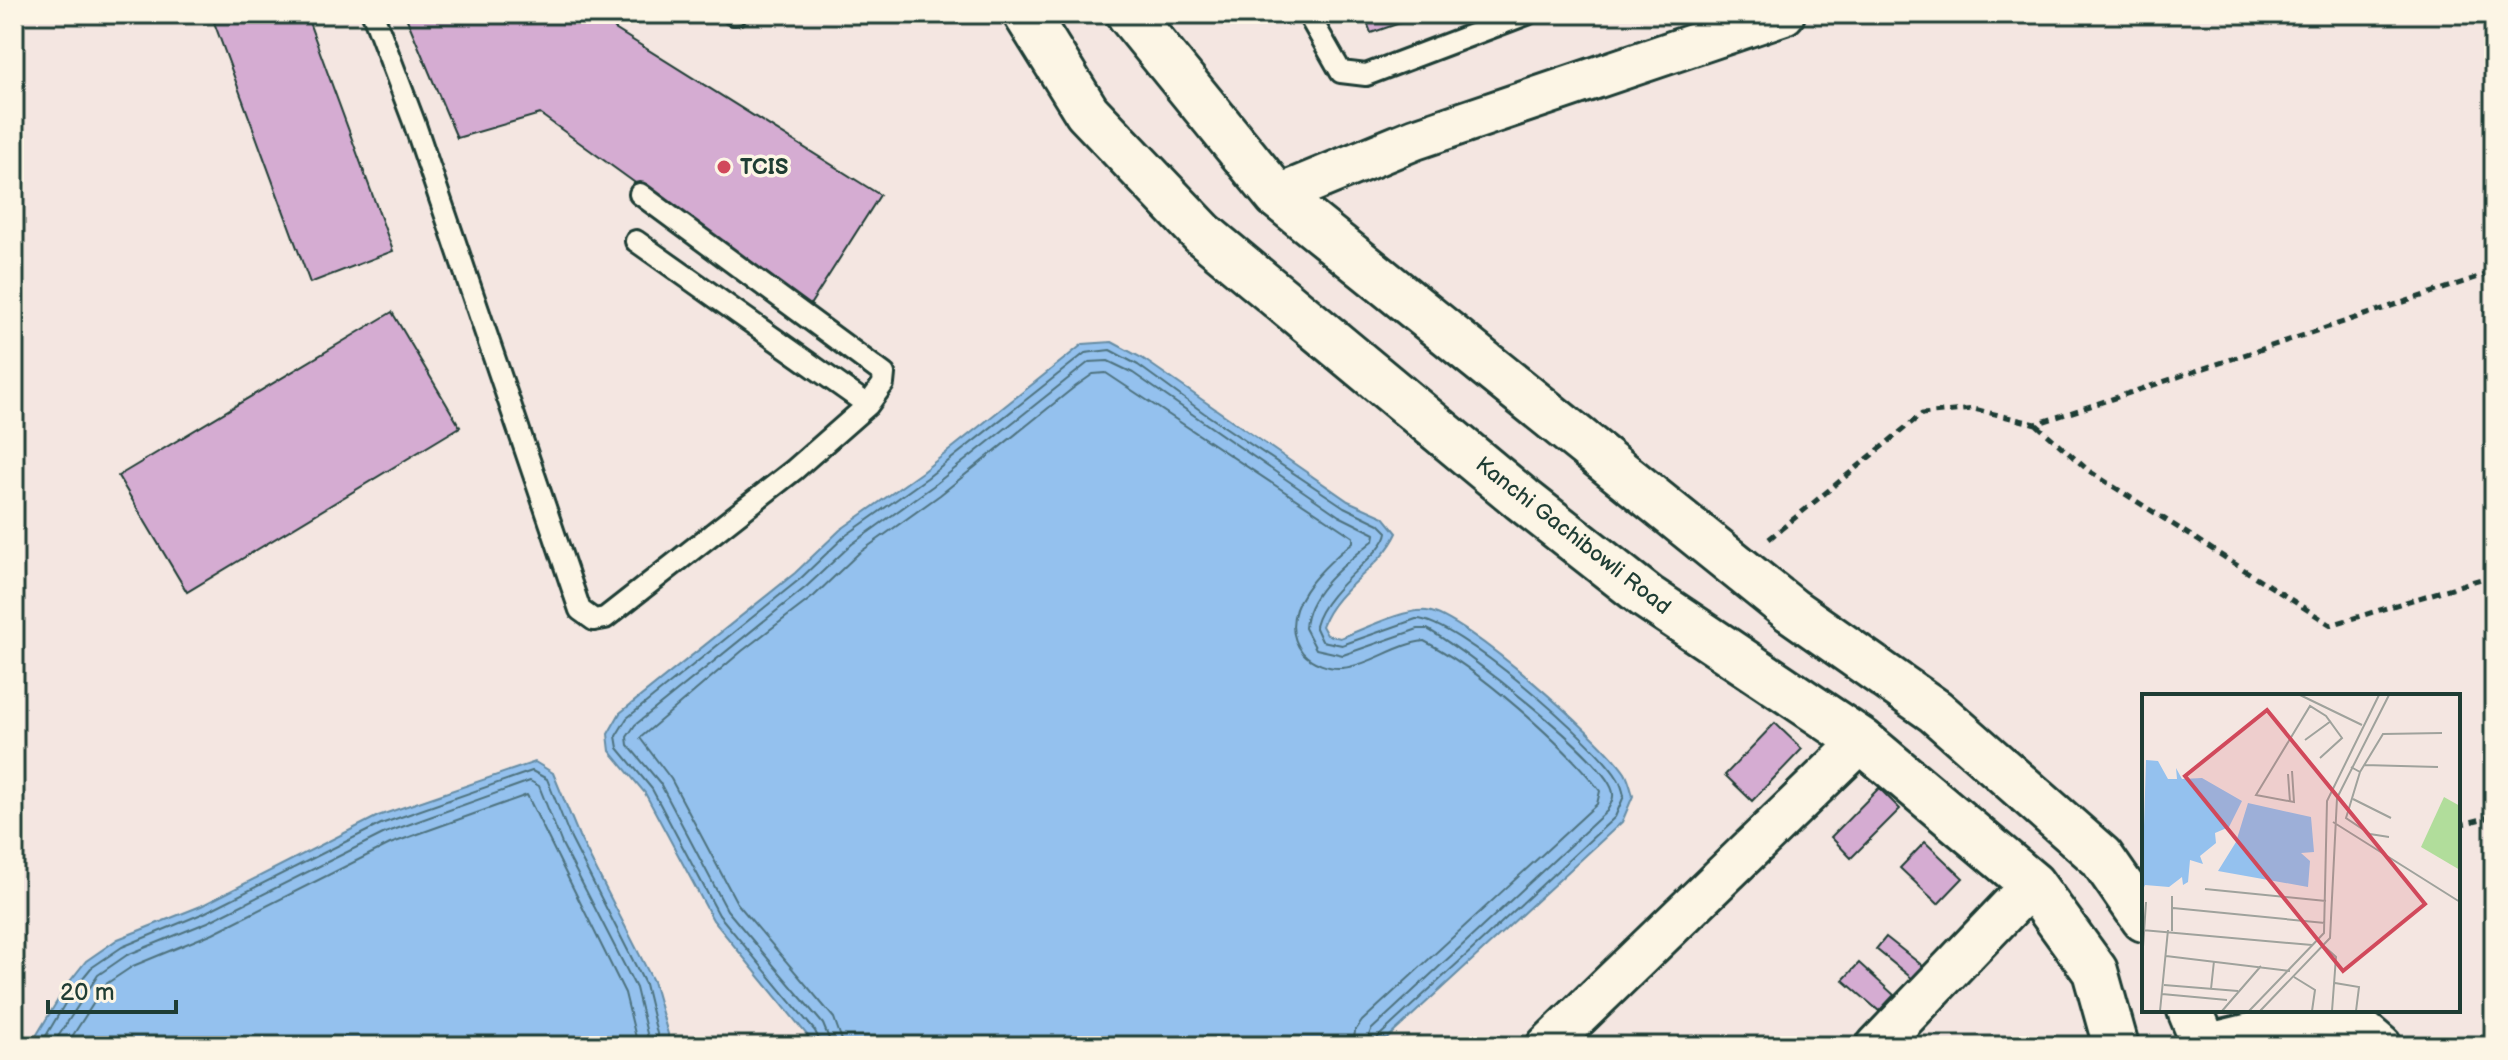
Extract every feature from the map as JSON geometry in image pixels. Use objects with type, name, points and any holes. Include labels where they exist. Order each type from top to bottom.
[{"type":"main road","name":"Kanchi Gachibowli Road","points":[[1026,14],[1087,112],[1203,234],[1522,499],[1647,597],[1862,741],[2032,884],[2095,971],[2116,1046]]},
{"type":"main road","points":[[1129,14],[1277,196],[1791,610],[1935,711],[2101,857],[2142,916]]},
{"type":"main road","points":[[2191,1012],[2205,1046]]},
{"type":"street","points":[[1277,196],[1415,139],[1784,14]]},
{"type":"street","points":[[1547,1046],[1862,741]]},
{"type":"street","points":[[1877,1046],[2032,884]]},
{"type":"street","points":[[2205,1046],[2280,1027],[2354,1023],[2381,1046]]},
{"type":"lane","points":[[373,14],[414,122],[580,610],[594,620],[605,618],[794,470],[868,405],[883,384],[884,374],[879,367],[640,194]]},
{"type":"lane","points":[[1308,14],[1341,72],[1366,75],[1527,14]]},
{"type":"lane","points":[[636,241],[868,405]]},
{"type":"path","points":[[2036,424],[2494,272]]},
{"type":"path","points":[[1737,565],[1922,414],[1974,409],[2036,424],[2089,471],[2331,625],[2494,575]]},
{"type":"path","points":[[2460,824],[2494,816]]},
{"type":"water","points":[[1112,342],[1142,358],[1348,501],[1384,517],[1397,533],[1380,558],[1329,612],[1322,626],[1327,635],[1340,638],[1396,616],[1418,611],[1445,618],[1500,655],[1590,734],[1625,773],[1633,796],[1622,822],[1379,1046],[816,1046],[713,920],[645,793],[610,751],[608,734],[620,713],[795,573],[840,530],[922,472],[1083,344]]},
{"type":"water","points":[[535,762],[553,773],[579,836],[653,981],[668,1034],[668,1046],[30,1046],[67,985],[86,961],[118,939],[201,906],[378,816]]},
{"type":"building","points":[[211,14],[306,14],[393,251],[310,283]]},
{"type":"building","name":"TCIS","points":[[413,14],[607,14],[615,29],[880,195],[808,308],[540,114],[457,138],[406,17]]},
{"type":"building","points":[[1364,14],[1426,14],[1371,33]]},
{"type":"building","points":[[392,312],[460,427],[187,592],[118,476]]},
{"type":"building","points":[[1775,723],[1802,749],[1752,801],[1725,775]]},
{"type":"building","points":[[1879,788],[1900,809],[1851,858],[1831,837]]},
{"type":"building","points":[[1925,842],[1963,878],[1938,904],[1900,868]]},
{"type":"building","points":[[1886,937],[1924,967],[1914,980],[1876,949]]},
{"type":"building","points":[[1859,963],[1894,995],[1879,1011],[1843,980]]},
{"type":"place","name":"TCIS","points":[[724,167]]}]
